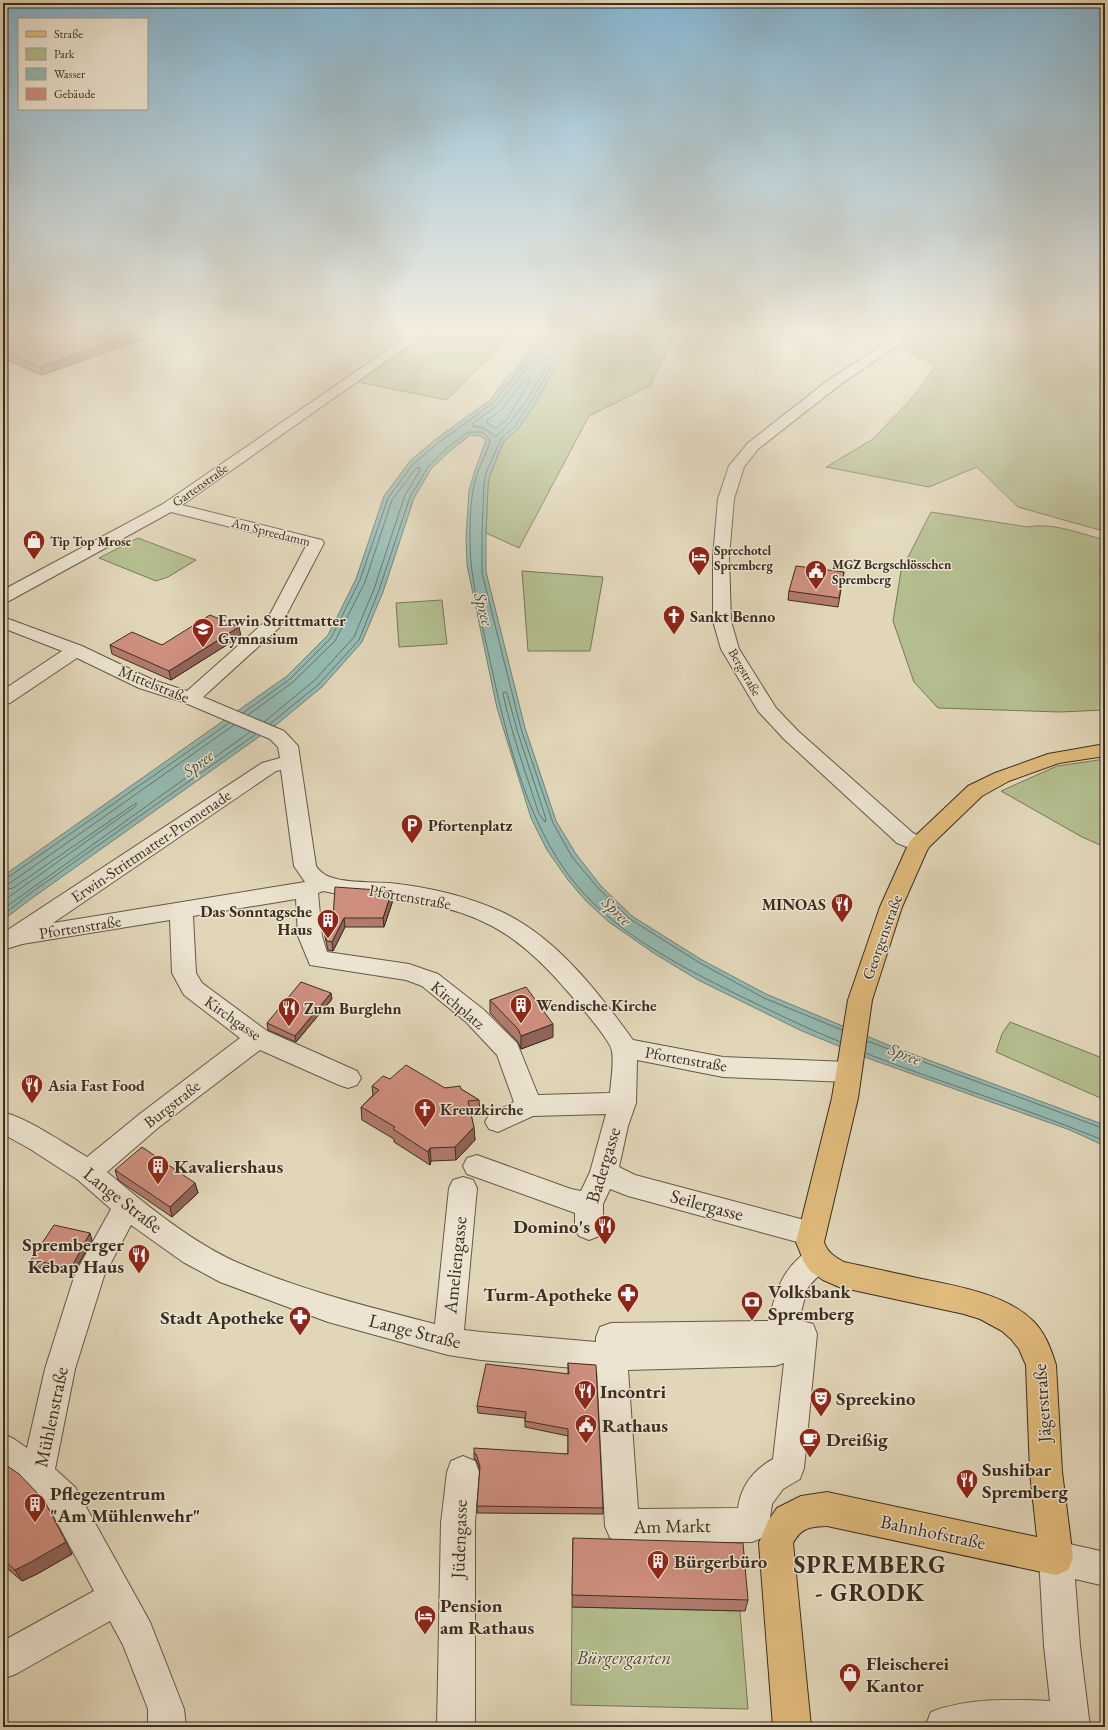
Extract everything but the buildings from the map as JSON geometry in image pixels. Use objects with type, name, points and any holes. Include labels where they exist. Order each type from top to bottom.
[{"type":"main road","name":"Georgenstraße","points":[[813,1245],[845,1098],[860,1000],[892,907],[919,844],[975,791],[1002,777],[1055,758],[1105,750]]},
{"type":"main road","name":"Jägerstraße","points":[[813,1245],[826,1268],[840,1274],[983,1306],[1011,1320],[1032,1340],[1038,1352],[1041,1365],[1046,1472],[1056,1558]]},
{"type":"main road","name":"Bahnhofstraße","points":[[792,1727],[786,1529],[812,1510],[827,1509],[1056,1558]]},
{"type":"street","name":"Gartenstraße","points":[[3,597],[169,507],[309,410]]},
{"type":"street","name":"Bergstraße","points":[[799,410],[753,446],[736,466],[726,500],[721,557],[722,621],[730,649],[768,712],[791,735],[905,838],[919,844]]},
{"type":"street","name":"Am Spreedamm","points":[[169,507],[316,543],[274,623],[190,698]]},
{"type":"street","name":"Mittelstraße","points":[[3,622],[76,650],[146,684],[190,698],[277,735],[288,746],[291,761]]},
{"type":"street","points":[[3,699],[76,650]]},
{"type":"street","points":[[291,761],[305,866],[311,876],[314,886]]},
{"type":"street","name":"Erwin-Strittmatter-Promenade","points":[[8,940],[269,767],[291,761]]},
{"type":"street","name":"Pfortenstraße","points":[[8,940],[314,886],[333,886],[426,896],[479,911],[501,921],[536,945],[561,969],[609,1026],[625,1048],[723,1067],[849,1067]]},
{"type":"street","name":"Kirchplatz","points":[[314,886],[310,936],[318,959],[409,972],[430,980],[474,1016],[508,1050],[529,1106]]},
{"type":"street","name":"Kirchgasse","points":[[181,910],[184,973],[194,989],[258,1038],[348,1078]]},
{"type":"street","name":"Burgstraße","points":[[88,1172],[150,1120],[258,1038]]},
{"type":"street","name":"Badergasse","points":[[470,1177],[570,1200],[589,1216],[604,1172],[615,1126],[623,1103],[625,1048]]},
{"type":"street","name":"Badergasse","points":[[498,1122],[529,1106],[623,1103]]},
{"type":"street","name":"Lange Straße","points":[[3,1122],[39,1141],[88,1172],[127,1206],[192,1253],[230,1273],[328,1308],[448,1341],[481,1346],[601,1356]]},
{"type":"street","name":"Seilergasse","points":[[604,1172],[628,1185],[813,1245]]},
{"type":"street","name":"Ameliengasse","points":[[448,1341],[470,1177]]},
{"type":"street","name":"Mühlenstraße","points":[[127,1206],[90,1274],[60,1369],[38,1474],[63,1499],[137,1635],[166,1709],[167,1727]]},
{"type":"street","points":[[780,1334],[793,1286],[813,1245]]},
{"type":"street","name":"Am Markt","points":[[780,1334],[802,1334],[788,1468],[771,1478],[756,1498],[752,1525],[622,1526],[601,1356],[611,1337],[780,1334]]},
{"type":"street","points":[[3,1450],[38,1474]]},
{"type":"street","name":"Jüdengasse","points":[[456,1727],[458,1523],[462,1472]]},
{"type":"street","name":"Bahnhofstraße","points":[[1056,1558],[1105,1569]]},
{"type":"street","name":"Jägerstraße","points":[[944,1727],[944,1725],[1007,1717],[1071,1724],[1062,1646],[1056,1558]]},
{"type":"street","points":[[3,1661],[118,1598]]},
{"type":"green space","points":[[531,410],[602,410],[589,416],[519,548],[486,533],[488,485],[490,475],[504,441],[518,429]]},
{"type":"green space","points":[[901,410],[1105,410],[1105,529],[1103,531],[1018,507],[977,467],[929,487],[826,467],[873,439]]},
{"type":"green space","points":[[931,512],[1028,527],[1057,527],[1105,540],[1105,710],[1060,712],[938,708],[914,682],[893,621],[901,571]]},
{"type":"green space","points":[[138,538],[196,560],[168,577],[156,581],[99,558]]},
{"type":"green space","points":[[522,571],[603,577],[590,651],[528,651]]},
{"type":"green space","points":[[442,600],[447,644],[399,647],[396,603]]},
{"type":"green space","points":[[1105,759],[1105,847],[1082,837],[1001,791],[1057,766]]},
{"type":"green space","points":[[1010,1022],[1105,1059],[1105,1100],[996,1052],[1002,1034]]},
{"type":"green space","name":"Bürgergarten","points":[[572,1607],[740,1611],[748,1709],[571,1705]]},
{"type":"water","name":"Spree","points":[[477,410],[531,410],[518,429],[504,441],[490,475],[488,485],[486,533],[486,572],[525,728],[556,821],[576,854],[601,886],[632,916],[702,960],[766,994],[893,1047],[1105,1125],[1105,1146],[1070,1130],[870,1059],[802,1031],[698,980],[652,952],[609,922],[586,901],[568,880],[547,850],[531,818],[497,708],[467,565],[466,536],[469,491],[486,440],[480,436],[470,435],[431,469],[414,498],[383,592],[362,642],[322,687],[277,724],[3,920],[3,876],[287,676],[328,635],[356,579],[384,496],[410,461],[436,439]]},
{"type":"place","name":"Tip Top Mrose","points":[[34,560]]},
{"type":"place","name":"Spreehotel Spremberg","points":[[699,576]]},
{"type":"place","name":"MGZ Bergschlösschen Spremberg","points":[[816,590]]},
{"type":"place","name":"Sankt Benno","points":[[674,636]]},
{"type":"place","name":"Erwin Strittmatter Gymnasium","points":[[203,648]]},
{"type":"place","name":"Pfortenplatz","points":[[412,844]]},
{"type":"place","name":"MINOAS","points":[[842,924]]},
{"type":"place","name":"Das Sonntagsche Haus","points":[[328,940]]},
{"type":"place","name":"Wendische Kirche","points":[[521,1024]]},
{"type":"place","name":"Zum Burglehn","points":[[289,1028]]},
{"type":"place","name":"Asia Fast Food","points":[[32,1104]]},
{"type":"place","name":"Kreuzkirche","points":[[425,1128]]},
{"type":"place","name":"Kavaliershaus","points":[[158,1186]]},
{"type":"place","name":"Domino's","points":[[605,1246]]},
{"type":"place","name":"Spremberger Kebap Haus","points":[[139,1274]]},
{"type":"place","name":"Turm-Apotheke","points":[[628,1314]]},
{"type":"place","name":"Volksbank Spremberg","points":[[752,1322]]},
{"type":"place","name":"Stadt Apotheke","points":[[300,1336]]},
{"type":"place","name":"Incontri","points":[[585,1410]]},
{"type":"place","name":"Spreekino","points":[[821,1418]]},
{"type":"place","name":"Rathaus","points":[[586,1444]]},
{"type":"place","name":"Dreißig","points":[[810,1458]]},
{"type":"place","name":"Sushibar Spremberg","points":[[967,1500]]},
{"type":"place","name":"Pflegezentrum \"Am Mühlenwehr\"","points":[[35,1524]]},
{"type":"place","name":"Bürgerbüro","points":[[658,1580]]},
{"type":"place","name":"Pension am Rathaus","points":[[425,1636]]},
{"type":"place","name":"Fleischerei Kantor","points":[[850,1694]]},
{"type":"district","name":"SPREMBERG - GRODK","points":[[870,1578]]}]
